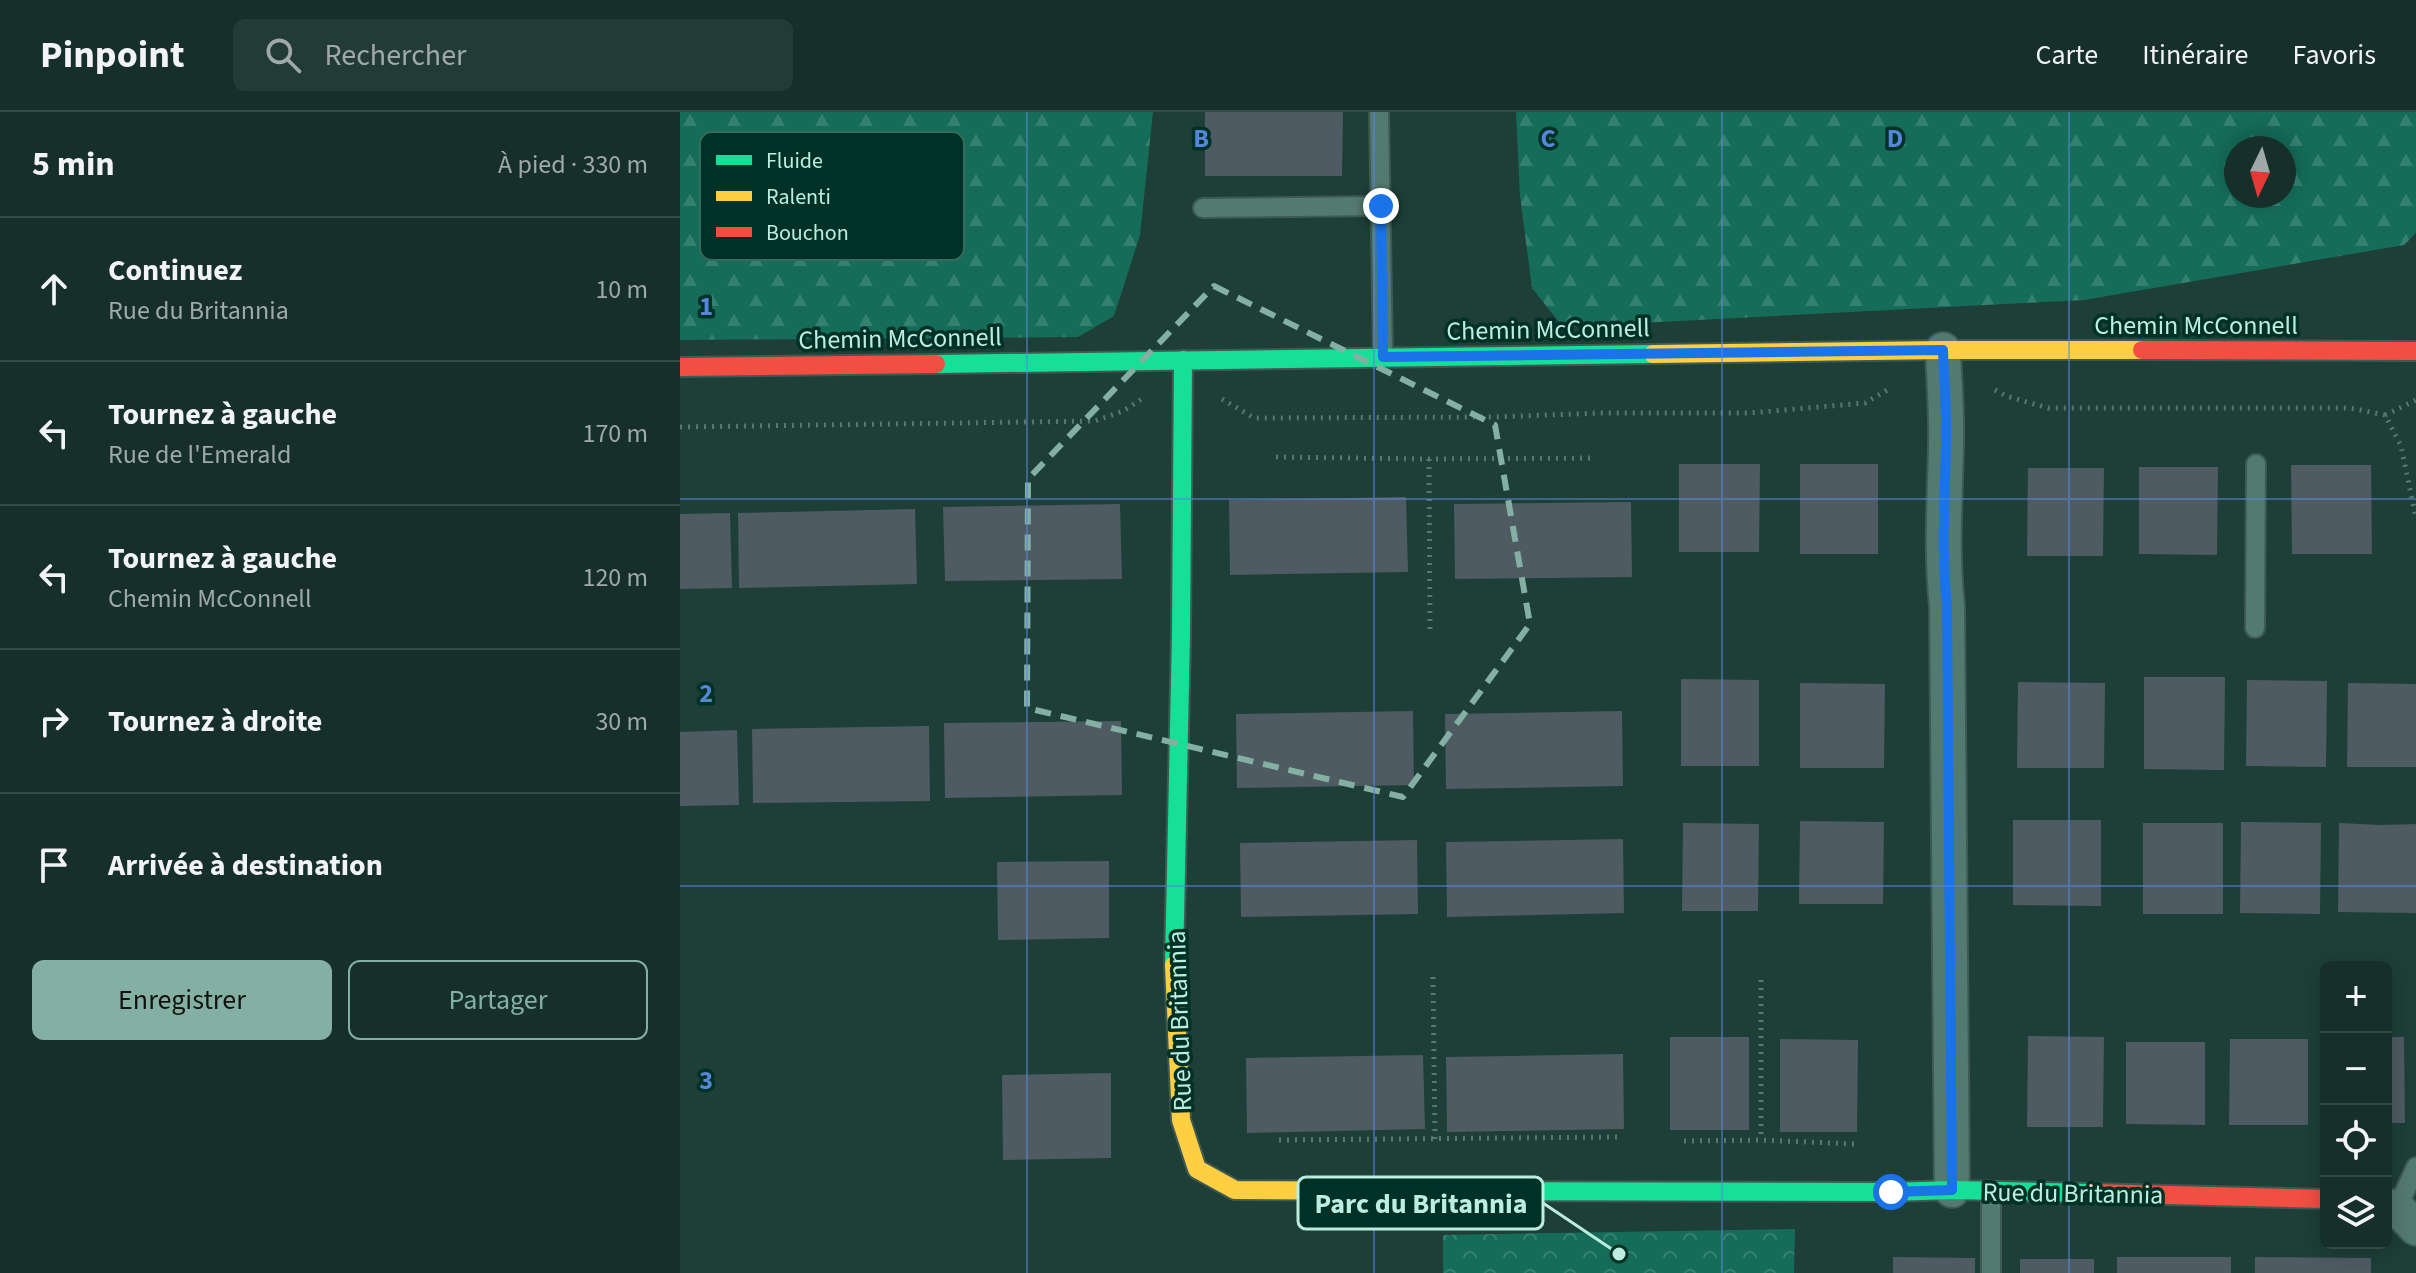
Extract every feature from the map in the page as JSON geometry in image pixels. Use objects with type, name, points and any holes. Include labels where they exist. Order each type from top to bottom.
[{"type":"street","name":"Chemin McConnell","points":[[680,367],[1943,350],[2416,351]]},
{"type":"street","points":[[1943,350],[1952,1190]]},
{"type":"street","name":"Rue du Britannia","points":[[1183,360],[1174,976],[1181,1120],[1197,1169],[1235,1190],[1952,1190],[2320,1199]]},
{"type":"lane","points":[[1379,112],[1383,357]]},
{"type":"lane","points":[[1203,208],[1381,206]]},
{"type":"lane","points":[[2255,628],[2256,464]]},
{"type":"lane","points":[[2400,1214],[2416,1167]]},
{"type":"lane","points":[[1991,1192],[1991,1273]]},
{"type":"path","points":[[1222,399],[1254,418],[1750,413],[1865,403],[1891,388]]},
{"type":"path","points":[[1992,388],[2006,396],[2048,408],[2350,408],[2385,415],[2416,400]]},
{"type":"path","points":[[680,427],[1095,421],[1123,411],[1146,397]]},
{"type":"path","points":[[2385,415],[2401,446],[2416,518]]},
{"type":"path","points":[[1276,457],[1596,458]]},
{"type":"path","points":[[1429,459],[1430,634]]},
{"type":"path","points":[[1433,977],[1435,1139]]},
{"type":"path","points":[[1761,980],[1761,1140]]},
{"type":"path","points":[[1279,1140],[1619,1137]]},
{"type":"path","points":[[1684,1141],[1854,1144]]},
{"type":"highlighted area","points":[[1214,286],[1495,425],[1530,624],[1403,797],[1027,708],[1028,479]]},
{"type":"green space","points":[[680,112],[1153,112],[1140,235],[1114,316],[1078,337],[680,340]]},
{"type":"green space","points":[[1516,112],[2416,112],[2416,233],[2404,245],[2084,300],[1563,327],[1532,288],[1520,196]]},
{"type":"green space","points":[[1795,1229],[1794,1273],[1443,1273],[1443,1235]]},
{"type":"building","points":[[1205,112],[1343,112],[1342,176],[1205,176]]},
{"type":"building","points":[[1679,464],[1760,464],[1759,552],[1679,552]]},
{"type":"building","points":[[1800,464],[1878,464],[1878,554],[1800,554]]},
{"type":"building","points":[[2291,465],[2371,465],[2372,554],[2292,554]]},
{"type":"building","points":[[2139,467],[2218,467],[2217,555],[2139,554]]},
{"type":"building","points":[[2028,468],[2104,468],[2103,556],[2027,556]]},
{"type":"building","points":[[1406,497],[1408,572],[1230,575],[1229,500]]},
{"type":"building","points":[[1631,502],[1632,577],[1455,579],[1454,504]]},
{"type":"building","points":[[1120,504],[1122,579],[945,581],[943,507]]},
{"type":"building","points":[[915,509],[917,584],[739,588],[738,513]]},
{"type":"building","points":[[730,513],[732,588],[680,589],[680,514]]},
{"type":"building","points":[[2144,677],[2225,677],[2224,770],[2144,769]]},
{"type":"building","points":[[1681,679],[1759,680],[1759,766],[1681,766]]},
{"type":"building","points":[[2247,680],[2327,681],[2326,767],[2246,766]]},
{"type":"building","points":[[2018,682],[2105,683],[2104,768],[2017,768]]},
{"type":"building","points":[[1800,683],[1885,684],[1884,768],[1800,768]]},
{"type":"building","points":[[2348,683],[2416,684],[2416,767],[2347,767]]},
{"type":"building","points":[[1413,711],[1414,785],[1237,788],[1236,714]]},
{"type":"building","points":[[1622,711],[1623,786],[1446,789],[1445,714]]},
{"type":"building","points":[[1121,721],[1122,795],[945,798],[944,723]]},
{"type":"building","points":[[929,726],[930,801],[753,803],[752,729]]},
{"type":"building","points":[[737,730],[739,805],[680,806],[680,732]]},
{"type":"building","points":[[2013,820],[2101,820],[2101,906],[2013,905]]},
{"type":"building","points":[[1800,821],[1884,822],[1883,904],[1799,904]]},
{"type":"building","points":[[2241,822],[2321,823],[2320,914],[2240,913]]},
{"type":"building","points":[[1683,823],[1759,824],[1758,911],[1682,911]]},
{"type":"building","points":[[2143,823],[2223,823],[2223,914],[2143,914]]},
{"type":"building","points":[[2339,823],[2416,824],[2416,913],[2338,912]]},
{"type":"building","points":[[1623,839],[1624,913],[1447,917],[1446,842]]},
{"type":"building","points":[[1417,840],[1418,914],[1241,917],[1240,843]]},
{"type":"building","points":[[1109,861],[1109,938],[998,940],[997,862]]},
{"type":"building","points":[[2028,1036],[2104,1037],[2103,1127],[2027,1127]]},
{"type":"building","points":[[1670,1037],[1749,1037],[1749,1130],[1670,1130]]},
{"type":"building","points":[[2392,1037],[2404,1037],[2405,1123],[2392,1123]]},
{"type":"building","points":[[1780,1039],[1858,1040],[1857,1132],[1780,1132]]},
{"type":"building","points":[[2230,1039],[2308,1039],[2308,1125],[2229,1125]]},
{"type":"building","points":[[2126,1042],[2205,1042],[2205,1125],[2126,1124]]},
{"type":"building","points":[[1623,1054],[1624,1129],[1447,1132],[1446,1057]]},
{"type":"building","points":[[1423,1055],[1425,1129],[1247,1133],[1246,1058]]},
{"type":"building","points":[[1111,1073],[1111,1158],[1003,1160],[1002,1075]]},
{"type":"building","points":[[1893,1257],[1975,1258],[1975,1273],[1893,1273]]},
{"type":"building","points":[[2117,1257],[2231,1257],[2231,1273],[2117,1273]]},
{"type":"building","points":[[2255,1257],[2371,1258],[2371,1273],[2255,1273]]},
{"type":"building","points":[[2020,1259],[2094,1259],[2094,1273],[2020,1273]]},
{"type":"traffic: fast","points":[[936,364],[1653,354]]},
{"type":"traffic: fast","points":[[1174,965],[1183,360]]},
{"type":"traffic: fast","points":[[1414,1191],[1952,1190],[2091,1193]]},
{"type":"traffic: slow","points":[[1653,354],[2142,350]]},
{"type":"traffic: slow","points":[[1174,965],[1181,1120],[1197,1169],[1235,1190],[1414,1191]]},
{"type":"traffic: jam","points":[[2142,350],[2416,351]]},
{"type":"traffic: jam","points":[[680,367],[936,364]]},
{"type":"traffic: jam","points":[[2091,1193],[2320,1199]]},
{"type":"place","name":"Parc du Britannia","points":[[1619,1254]]},
{"type":"route","points":[[1381,206],[1383,357],[1943,350],[1952,1190],[1891,1192]]}]
